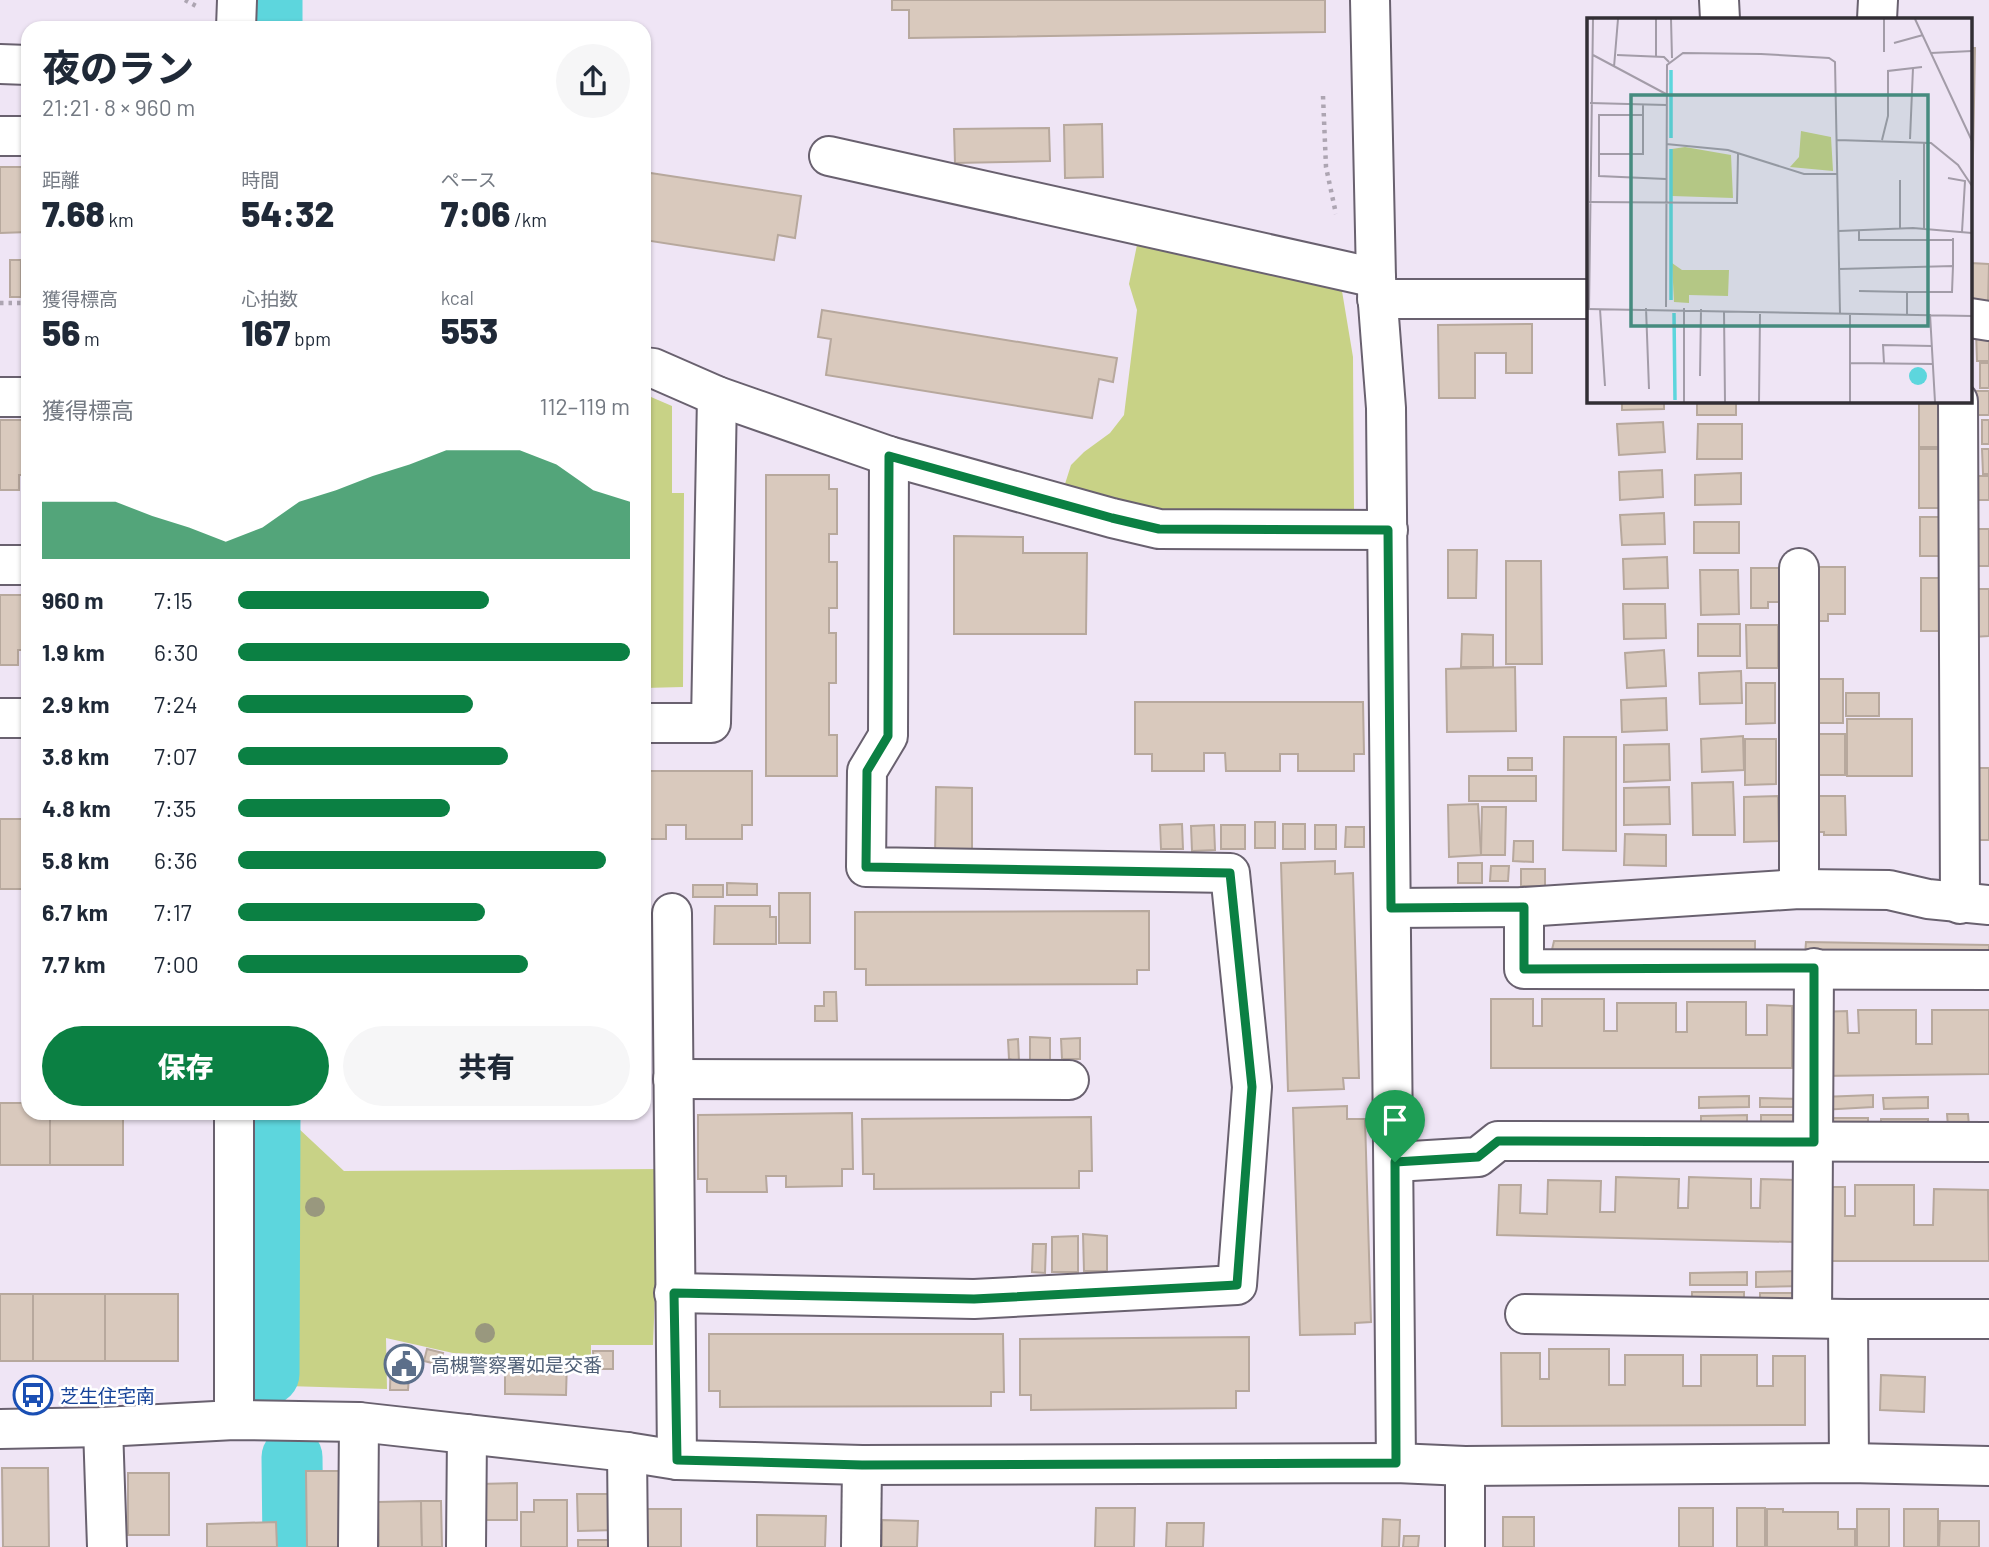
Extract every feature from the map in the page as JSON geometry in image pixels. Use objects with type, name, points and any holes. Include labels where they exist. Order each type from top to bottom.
[{"type":"street","points":[[236,21],[237,0]]},
{"type":"street","points":[[1370,0],[1377,289],[1386,408],[1396,1463]]},
{"type":"street","points":[[1719,0],[1720,18]]},
{"type":"street","points":[[1877,18],[1878,0]]},
{"type":"street","points":[[0,64],[21,65]]},
{"type":"street","points":[[0,136],[21,136]]},
{"type":"street","points":[[828,156],[1377,289],[1587,299]]},
{"type":"street","points":[[651,369],[717,396],[889,456],[1159,529],[1388,530]]},
{"type":"street","points":[[651,723],[711,723],[717,396]]},
{"type":"street","points":[[0,397],[21,397]]},
{"type":"street","points":[[1391,908],[1524,907],[1799,889],[1889,890],[1975,904],[1958,402]]},
{"type":"street","points":[[674,1293],[974,1299],[1237,1285],[1252,1087],[1230,873],[866,867],[867,771],[888,736],[889,456]]},
{"type":"street","points":[[0,565],[21,565]]},
{"type":"street","points":[[1798,568],[1799,889]]},
{"type":"street","points":[[0,718],[21,718]]},
{"type":"street","points":[[1524,907],[1524,969],[1989,970]]},
{"type":"street","points":[[672,913],[677,1460]]},
{"type":"street","points":[[1814,968],[1814,1142],[1830,1319],[1849,1463]]},
{"type":"street","points":[[673,1079],[1069,1080]]},
{"type":"street","points":[[234,1120],[234,1420]]},
{"type":"street","points":[[1395,1162],[1478,1157],[1498,1141],[1989,1142]]},
{"type":"street","points":[[1525,1314],[1989,1319]]},
{"type":"street","points":[[0,1429],[234,1420],[359,1422],[677,1460],[862,1465],[1849,1463],[1989,1466]]},
{"type":"street","points":[[358,1547],[359,1422]]},
{"type":"street","points":[[103,1427],[107,1547]]},
{"type":"street","points":[[466,1547],[467,1434]]},
{"type":"street","points":[[627,1452],[628,1547]]},
{"type":"street","points":[[861,1547],[862,1465]]},
{"type":"street","points":[[1465,1465],[1465,1547]]},
{"type":"path","points":[[1323,96],[1326,167],[1338,220]]},
{"type":"path","points":[[0,303],[21,303]]},
{"type":"green space","points":[[1137,245],[1341,285],[1353,357],[1354,510],[1159,512],[1065,484],[1071,465],[1110,433],[1124,415],[1137,310],[1129,284]]},
{"type":"green space","points":[[651,397],[672,406],[672,493],[684,493],[683,687],[651,688]]},
{"type":"green space","points":[[278,1126],[297,1127],[344,1171],[660,1169],[653,1345],[591,1345],[591,1359],[453,1353],[386,1338],[387,1389],[287,1386],[280,1378]]},
{"type":"building","points":[[892,0],[1325,0],[1325,32],[909,38],[909,10],[892,10]]},
{"type":"building","points":[[1972,48],[1975,48],[1972,209]]},
{"type":"building","points":[[1102,124],[1103,177],[1065,178],[1064,125]]},
{"type":"building","points":[[1049,128],[1050,161],[955,163],[954,129]]},
{"type":"building","points":[[0,167],[21,167],[21,232],[0,233]]},
{"type":"building","points":[[651,173],[801,196],[795,238],[778,235],[774,260],[651,241]]},
{"type":"building","points":[[10,260],[21,260],[21,297],[10,297]]},
{"type":"building","points":[[1972,263],[1989,264],[1988,304],[1972,304]]},
{"type":"building","points":[[822,310],[1117,358],[1113,382],[1099,379],[1092,418],[826,375],[831,339],[818,337]]},
{"type":"building","points":[[1532,324],[1532,373],[1506,373],[1506,353],[1475,353],[1475,398],[1439,398],[1438,325]]},
{"type":"building","points":[[1976,331],[1989,331],[1989,361],[1977,361]]},
{"type":"building","points":[[1980,363],[1989,363],[1989,388],[1980,388]]},
{"type":"building","points":[[1972,391],[1989,391],[1989,415],[1971,415]]},
{"type":"building","points":[[1622,402],[1664,402],[1664,409],[1622,410]]},
{"type":"building","points":[[1697,402],[1736,402],[1736,415],[1697,415]]},
{"type":"building","points":[[1919,402],[1942,402],[1942,447],[1919,447]]},
{"type":"building","points":[[0,420],[21,420],[19,490],[0,490]]},
{"type":"building","points":[[1982,420],[1989,420],[1989,444],[1982,444]]},
{"type":"building","points":[[1663,422],[1665,452],[1619,455],[1617,424]]},
{"type":"building","points":[[1698,424],[1742,424],[1742,459],[1697,459]]},
{"type":"building","points":[[1919,449],[1941,449],[1941,508],[1919,508]]},
{"type":"building","points":[[1982,449],[1989,449],[1989,474],[1983,474]]},
{"type":"building","points":[[1662,470],[1663,497],[1620,500],[1619,472]]},
{"type":"building","points":[[1741,473],[1741,504],[1695,505],[1695,475]]},
{"type":"building","points":[[766,475],[829,475],[829,489],[837,489],[837,534],[829,534],[829,562],[837,562],[837,608],[829,608],[829,633],[836,633],[836,683],[829,683],[829,735],[837,735],[837,776],[766,776]]},
{"type":"building","points":[[1973,476],[1989,476],[1989,500],[1973,500]]},
{"type":"building","points":[[1664,513],[1665,544],[1622,545],[1620,515]]},
{"type":"building","points":[[1920,517],[1941,517],[1941,556],[1920,556]]},
{"type":"building","points":[[1694,522],[1739,522],[1739,553],[1694,553]]},
{"type":"building","points":[[1976,529],[1989,529],[1989,566],[1976,566]]},
{"type":"building","points":[[954,536],[1023,537],[1023,553],[1087,553],[1086,634],[954,634]]},
{"type":"building","points":[[1448,550],[1477,550],[1476,598],[1448,598]]},
{"type":"building","points":[[1667,557],[1668,588],[1624,589],[1623,559]]},
{"type":"building","points":[[1506,561],[1541,561],[1542,664],[1506,664]]},
{"type":"building","points":[[1810,567],[1845,567],[1845,614],[1828,614],[1828,621],[1810,621]]},
{"type":"building","points":[[1751,568],[1785,568],[1785,602],[1768,602],[1768,608],[1751,608]]},
{"type":"building","points":[[1700,570],[1738,570],[1739,614],[1701,615]]},
{"type":"building","points":[[1921,578],[1945,578],[1944,631],[1921,631]]},
{"type":"building","points":[[1972,589],[1989,589],[1989,636],[1973,637]]},
{"type":"building","points":[[0,595],[21,595],[21,650],[18,650],[18,665],[0,665]]},
{"type":"building","points":[[1623,604],[1665,604],[1666,638],[1624,639]]},
{"type":"building","points":[[1698,624],[1740,624],[1740,656],[1698,656]]},
{"type":"building","points":[[1746,625],[1778,625],[1778,668],[1747,668]]},
{"type":"building","points":[[1462,634],[1493,635],[1493,667],[1461,667]]},
{"type":"building","points":[[1664,650],[1666,686],[1627,688],[1625,653]]},
{"type":"building","points":[[1515,667],[1516,731],[1447,732],[1446,669]]},
{"type":"building","points":[[1741,671],[1742,703],[1700,704],[1699,673]]},
{"type":"building","points":[[1812,679],[1843,679],[1843,723],[1812,723]]},
{"type":"building","points":[[1746,683],[1775,683],[1775,723],[1746,724]]},
{"type":"building","points":[[1846,693],[1879,693],[1879,716],[1846,716]]},
{"type":"building","points":[[1666,698],[1667,730],[1622,732],[1621,700]]},
{"type":"building","points":[[1135,702],[1363,702],[1364,754],[1354,754],[1354,771],[1298,771],[1298,754],[1280,754],[1280,771],[1226,771],[1225,753],[1204,753],[1204,771],[1152,771],[1152,754],[1135,754]]},
{"type":"building","points":[[1847,719],[1912,719],[1912,776],[1847,776]]},
{"type":"building","points":[[1814,734],[1845,734],[1845,775],[1814,775]]},
{"type":"building","points":[[1743,736],[1744,770],[1702,772],[1701,739]]},
{"type":"building","points":[[1564,737],[1616,737],[1616,851],[1563,850]]},
{"type":"building","points":[[1745,739],[1776,739],[1776,784],[1745,785]]},
{"type":"building","points":[[1669,744],[1670,780],[1624,782],[1624,745]]},
{"type":"building","points":[[1508,758],[1532,758],[1532,770],[1508,770]]},
{"type":"building","points":[[1973,768],[1989,768],[1989,840],[1972,840]]},
{"type":"building","points":[[651,771],[752,771],[752,825],[742,825],[742,839],[686,839],[686,825],[666,825],[666,839],[651,839]]},
{"type":"building","points":[[1469,776],[1536,776],[1536,801],[1469,801]]},
{"type":"building","points":[[1733,782],[1735,835],[1693,835],[1692,783]]},
{"type":"building","points":[[936,787],[972,788],[972,857],[935,857]]},
{"type":"building","points":[[1669,787],[1670,824],[1624,825],[1624,788]]},
{"type":"building","points":[[1778,796],[1779,841],[1744,842],[1744,797]]},
{"type":"building","points":[[1815,796],[1845,796],[1846,835],[1824,835],[1824,832],[1815,832]]},
{"type":"building","points":[[1478,804],[1481,855],[1449,857],[1448,805]]},
{"type":"building","points":[[1482,807],[1506,807],[1505,855],[1481,855]]},
{"type":"building","points":[[0,819],[21,819],[21,889],[0,889]]},
{"type":"building","points":[[1255,822],[1275,822],[1275,848],[1255,848]]},
{"type":"building","points":[[1182,824],[1183,849],[1161,849],[1160,825]]},
{"type":"building","points":[[1283,824],[1305,824],[1305,849],[1283,849]]},
{"type":"building","points":[[1214,825],[1215,850],[1192,851],[1191,826]]},
{"type":"building","points":[[1221,825],[1245,825],[1245,849],[1221,849]]},
{"type":"building","points":[[1315,825],[1336,825],[1336,849],[1315,849]]},
{"type":"building","points":[[1346,827],[1364,827],[1364,847],[1345,847]]},
{"type":"building","points":[[1625,834],[1666,835],[1666,866],[1624,865]]},
{"type":"building","points":[[1514,841],[1533,841],[1533,862],[1513,861]]},
{"type":"building","points":[[1335,861],[1335,874],[1353,873],[1359,1078],[1343,1078],[1344,1089],[1288,1091],[1281,863]]},
{"type":"building","points":[[1458,863],[1482,863],[1482,883],[1458,883]]},
{"type":"building","points":[[1491,866],[1509,866],[1508,881],[1490,881]]},
{"type":"building","points":[[1521,869],[1545,869],[1545,886],[1521,886]]},
{"type":"building","points":[[727,883],[757,884],[757,895],[727,895]]},
{"type":"building","points":[[693,885],[723,885],[723,897],[693,897]]},
{"type":"building","points":[[779,893],[810,893],[810,943],[779,943]]},
{"type":"building","points":[[715,906],[770,906],[770,917],[776,917],[776,944],[714,944]]},
{"type":"building","points":[[1149,911],[1149,970],[1137,970],[1137,984],[866,985],[866,969],[855,969],[855,912]]},
{"type":"building","points":[[1554,941],[1755,941],[1755,955],[1551,954]]},
{"type":"building","points":[[1806,942],[1989,945],[1989,958],[1805,955]]},
{"type":"building","points":[[824,992],[836,992],[837,1021],[815,1021],[815,1006],[824,1006]]},
{"type":"building","points":[[1491,999],[1533,999],[1533,1026],[1542,1026],[1542,999],[1604,999],[1604,1031],[1617,1031],[1617,1003],[1676,1003],[1676,1032],[1687,1032],[1687,1002],[1746,1002],[1746,1035],[1767,1035],[1767,1005],[1792,1006],[1792,1068],[1491,1068]]},
{"type":"building","points":[[1858,1010],[1916,1010],[1916,1044],[1932,1044],[1932,1010],[1989,1010],[1989,1074],[1818,1076],[1817,1012],[1847,1011],[1848,1033],[1859,1033]]},
{"type":"building","points":[[1030,1037],[1050,1038],[1050,1062],[1030,1062]]},
{"type":"building","points":[[1080,1038],[1080,1059],[1062,1059],[1061,1039]]},
{"type":"building","points":[[1018,1039],[1019,1062],[1009,1059],[1008,1040]]},
{"type":"building","points":[[1873,1095],[1873,1107],[1821,1110],[1821,1097]]},
{"type":"building","points":[[1749,1096],[1749,1107],[1699,1108],[1699,1097]]},
{"type":"building","points":[[1928,1097],[1928,1108],[1884,1109],[1883,1098]]},
{"type":"building","points":[[1760,1098],[1806,1099],[1806,1107],[1760,1107]]},
{"type":"building","points":[[0,1103],[21,1103],[21,1120],[50,1120],[50,1165],[0,1165]]},
{"type":"building","points":[[1347,1106],[1347,1119],[1365,1119],[1371,1322],[1355,1323],[1355,1334],[1300,1335],[1293,1108]]},
{"type":"building","points":[[852,1113],[853,1169],[842,1169],[842,1186],[786,1187],[786,1176],[766,1176],[767,1192],[707,1192],[707,1179],[698,1179],[698,1115]]},
{"type":"building","points":[[1947,1114],[1968,1114],[1969,1126],[1948,1126]]},
{"type":"building","points":[[1747,1115],[1747,1126],[1701,1127],[1701,1116]]},
{"type":"building","points":[[1761,1115],[1806,1115],[1806,1125],[1761,1125]]},
{"type":"building","points":[[1091,1117],[1092,1171],[1079,1171],[1079,1188],[874,1189],[874,1174],[863,1174],[862,1119]]},
{"type":"building","points":[[1822,1118],[1868,1118],[1868,1127],[1822,1127]]},
{"type":"building","points":[[1881,1119],[1928,1119],[1928,1128],[1881,1128]]},
{"type":"building","points":[[50,1120],[123,1120],[123,1165],[50,1165]]},
{"type":"building","points":[[1616,1177],[1679,1179],[1678,1208],[1688,1208],[1689,1177],[1751,1179],[1751,1208],[1760,1208],[1761,1179],[1796,1180],[1795,1242],[1497,1235],[1499,1185],[1521,1185],[1520,1213],[1547,1214],[1548,1180],[1601,1181],[1600,1212],[1615,1212]]},
{"type":"building","points":[[1855,1185],[1914,1185],[1914,1225],[1933,1225],[1934,1189],[1988,1190],[1989,1261],[1819,1261],[1819,1187],[1845,1187],[1845,1216],[1855,1216]]},
{"type":"building","points":[[1083,1234],[1107,1236],[1107,1271],[1084,1271]]},
{"type":"building","points":[[1078,1236],[1078,1272],[1052,1272],[1052,1237]]},
{"type":"building","points":[[1033,1244],[1046,1244],[1045,1273],[1032,1272]]},
{"type":"building","points":[[1804,1271],[1804,1286],[1756,1287],[1756,1272]]},
{"type":"building","points":[[1747,1272],[1747,1285],[1690,1285],[1690,1273]]},
{"type":"building","points":[[1692,1292],[1744,1292],[1744,1302],[1692,1302]]},
{"type":"building","points":[[1760,1293],[1807,1293],[1807,1304],[1760,1304]]},
{"type":"building","points":[[0,1294],[33,1294],[33,1361],[0,1361]]},
{"type":"building","points":[[33,1294],[105,1294],[105,1361],[33,1361]]},
{"type":"building","points":[[105,1294],[178,1294],[178,1361],[105,1361]]},
{"type":"building","points":[[709,1334],[1003,1334],[1004,1392],[991,1392],[991,1406],[720,1407],[720,1391],[709,1391]]},
{"type":"building","points":[[1249,1337],[1249,1391],[1236,1391],[1236,1408],[1031,1410],[1031,1395],[1020,1395],[1020,1339]]},
{"type":"building","points":[[427,1349],[443,1353],[440,1365],[424,1361]]},
{"type":"building","points":[[1549,1349],[1609,1349],[1609,1385],[1625,1385],[1625,1355],[1683,1355],[1683,1386],[1701,1386],[1701,1355],[1757,1355],[1757,1386],[1773,1386],[1773,1356],[1805,1356],[1805,1425],[1502,1426],[1501,1353],[1540,1353],[1540,1379],[1549,1379]]},
{"type":"building","name":"高槻警察署如是交番","points":[[391,1351],[418,1351],[418,1377],[409,1376],[408,1390],[390,1390]]},
{"type":"building","points":[[593,1351],[613,1351],[613,1369],[594,1369]]},
{"type":"building","points":[[505,1361],[567,1361],[566,1395],[505,1394]]},
{"type":"building","points":[[1881,1375],[1925,1377],[1924,1412],[1880,1410]]},
{"type":"building","points":[[2,1468],[48,1468],[49,1547],[3,1547]]},
{"type":"building","points":[[306,1471],[339,1471],[340,1547],[307,1547]]},
{"type":"building","points":[[128,1473],[169,1473],[169,1535],[128,1535]]},
{"type":"building","points":[[517,1483],[517,1520],[479,1520],[479,1484]]},
{"type":"building","points":[[577,1494],[615,1494],[616,1530],[578,1531]]},
{"type":"building","points":[[534,1500],[567,1500],[567,1547],[521,1547],[521,1512],[534,1512]]},
{"type":"building","points":[[421,1501],[422,1547],[379,1547],[378,1502]]},
{"type":"building","points":[[421,1501],[441,1501],[442,1547],[422,1547]]},
{"type":"building","points":[[1096,1508],[1135,1508],[1134,1547],[1095,1547]]},
{"type":"building","points":[[1679,1508],[1713,1508],[1713,1547],[1679,1547]]},
{"type":"building","points":[[1737,1508],[1765,1508],[1765,1547],[1737,1547]]},
{"type":"building","points":[[645,1509],[681,1509],[681,1547],[644,1547]]},
{"type":"building","points":[[1767,1509],[1783,1509],[1783,1512],[1838,1512],[1838,1529],[1855,1529],[1855,1547],[1767,1547]]},
{"type":"building","points":[[1857,1509],[1889,1509],[1889,1547],[1857,1547]]},
{"type":"building","points":[[1904,1509],[1938,1509],[1938,1547],[1904,1547]]},
{"type":"building","points":[[757,1515],[826,1516],[825,1547],[757,1547]]},
{"type":"building","points":[[1503,1517],[1534,1517],[1534,1547],[1503,1547]]},
{"type":"building","points":[[1383,1519],[1400,1520],[1399,1547],[1382,1547]]},
{"type":"building","points":[[882,1520],[918,1521],[917,1547],[882,1547]]},
{"type":"building","points":[[1940,1521],[1979,1521],[1979,1547],[1939,1547]]},
{"type":"building","points":[[276,1522],[277,1547],[207,1547],[207,1524]]},
{"type":"building","points":[[1167,1523],[1204,1523],[1203,1547],[1166,1547]]},
{"type":"building","points":[[1404,1536],[1419,1536],[1418,1547],[1403,1547]]},
{"type":"building","points":[[578,1540],[616,1540],[616,1547],[578,1547]]},
{"type":"waterway","points":[[272,0],[272,21]]},
{"type":"waterway","points":[[269,1374],[270,1120]]},
{"type":"waterway","points":[[292,1457],[293,1547]]},
{"type":"place","name":"高槻警察署如是交番","points":[[404,1364]]},
{"type":"place","name":"芝生住宅南","points":[[33,1395]]},
{"type":"route","points":[[889,456],[1159,529],[1388,530],[1391,908],[1524,907],[1524,969],[1814,968],[1814,1142],[1498,1141],[1478,1157],[1395,1162],[1396,1463],[862,1465],[677,1460],[674,1293],[974,1299],[1237,1285],[1252,1087],[1230,873],[866,867],[867,771],[888,736],[889,456]]}]
